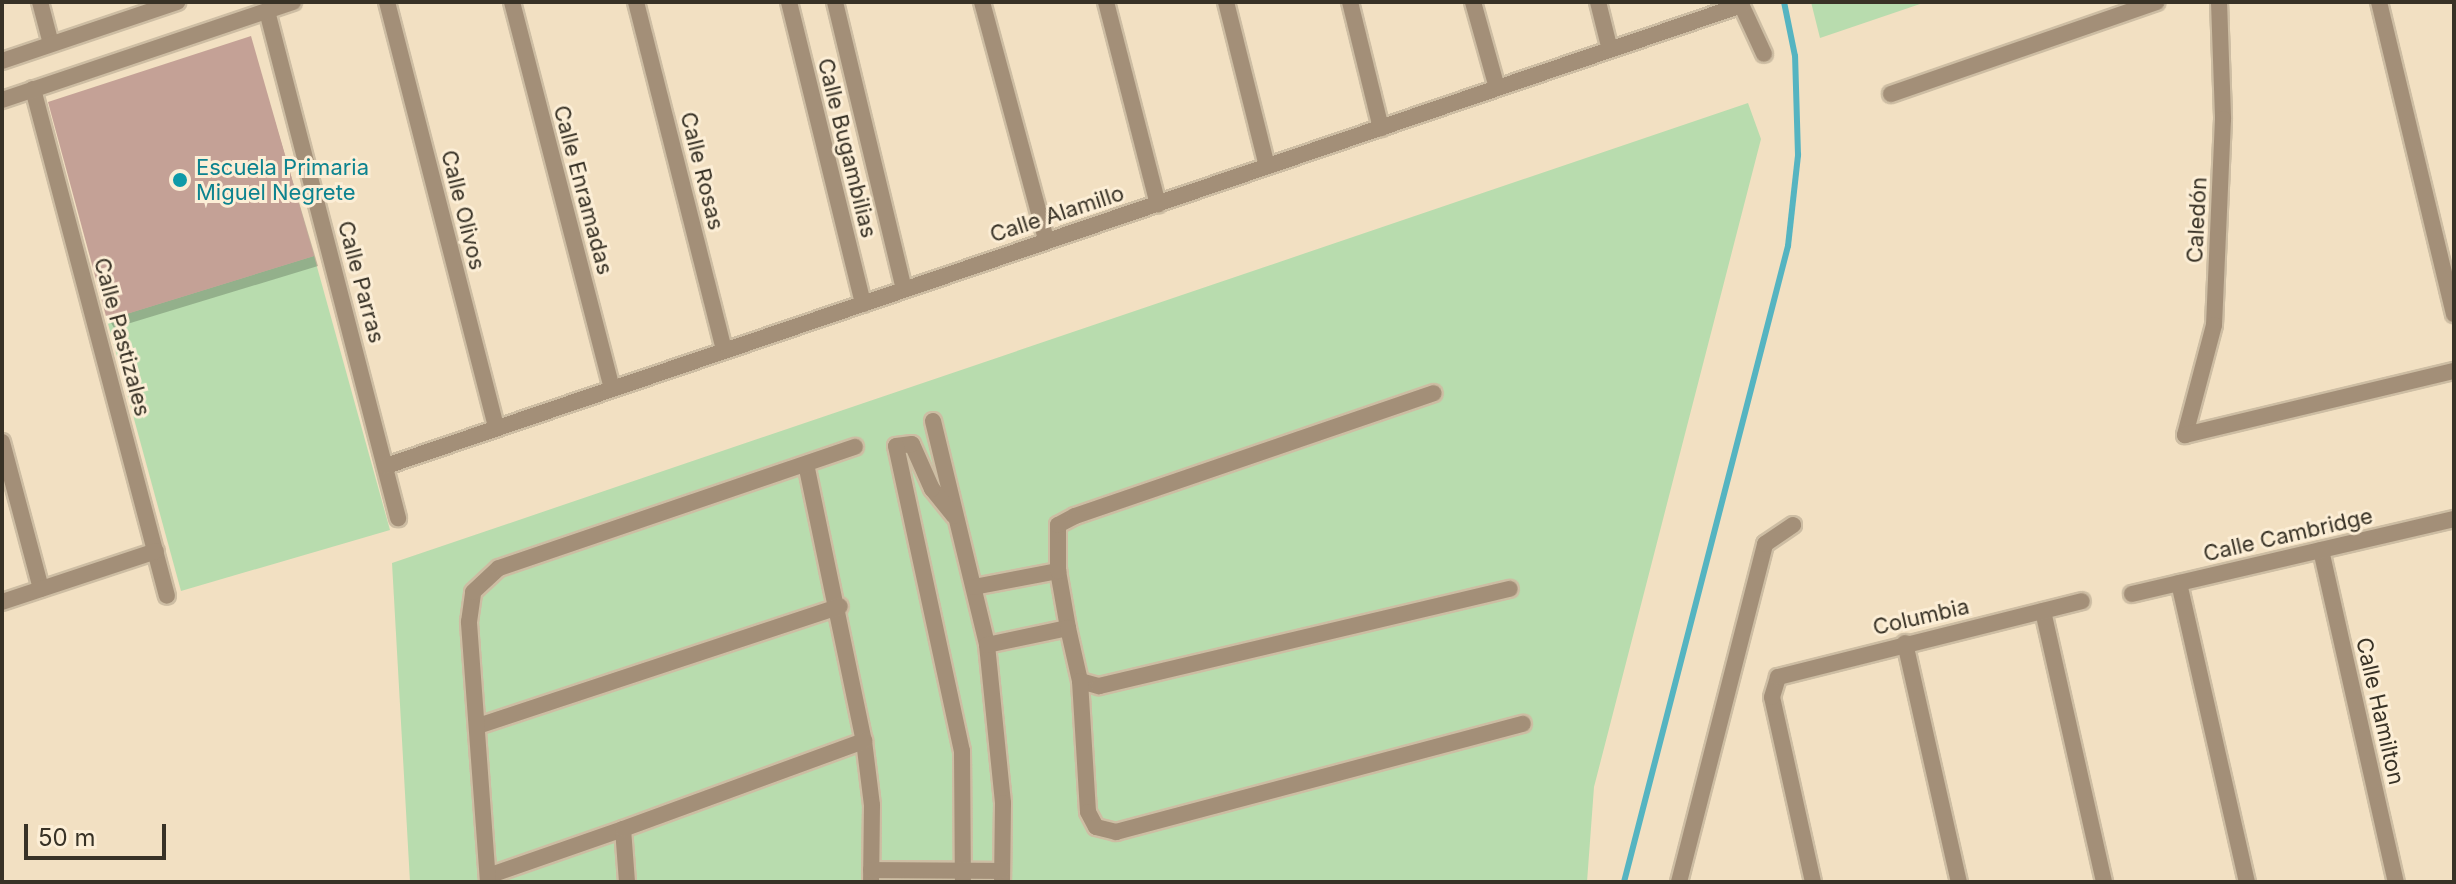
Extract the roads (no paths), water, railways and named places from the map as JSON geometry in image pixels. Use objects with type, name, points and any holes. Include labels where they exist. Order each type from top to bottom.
[{"type":"street","points":[[40,2],[51,44]]},
{"type":"street","points":[[2,100],[293,2]]},
{"type":"street","name":"Calle Olivos","points":[[387,2],[496,428]]},
{"type":"street","name":"Calle Enramadas","points":[[512,2],[612,388]]},
{"type":"street","name":"Calle Rosas","points":[[636,2],[724,350]]},
{"type":"street","name":"Calle Bugambilias","points":[[789,2],[863,304]]},
{"type":"street","name":"Calle Bugambilias","points":[[835,2],[904,289]]},
{"type":"street","points":[[982,2],[1046,240]]},
{"type":"street","points":[[1106,2],[1158,204]]},
{"type":"street","points":[[1226,2],[1267,166]]},
{"type":"street","points":[[1350,2],[1381,128]]},
{"type":"street","points":[[1473,2],[1497,88]]},
{"type":"street","points":[[1598,2],[1610,50]]},
{"type":"street","points":[[1891,94],[2157,2]]},
{"type":"street","name":"Caledón","points":[[2219,2],[2223,119],[2214,325],[2185,435],[2454,372]]},
{"type":"street","points":[[2379,2],[2454,314]]},
{"type":"street","points":[[2,61],[174,3]]},
{"type":"street","points":[[1741,4],[1764,54]]},
{"type":"street","name":"Calle Alamillo","points":[[386,466],[1741,4]]},
{"type":"street","name":"Calle Parras","points":[[267,11],[398,518]]},
{"type":"street","name":"Calle Pastizales","points":[[33,89],[167,596]]},
{"type":"street","points":[[1434,393],[1075,516],[1058,525],[1058,571],[1080,681],[1088,812],[1096,827],[1116,832],[1523,724]]},
{"type":"street","points":[[806,464],[840,606],[864,741],[872,805],[871,876],[1002,876],[1001,777],[987,645],[933,421]]},
{"type":"street","points":[[2,442],[41,589]]},
{"type":"street","points":[[954,516],[932,489],[915,448],[907,442],[896,446],[962,751],[963,876]]},
{"type":"street","points":[[855,447],[499,568],[473,592],[469,622],[488,879],[864,741]]},
{"type":"street","name":"Calle Cambridge","points":[[2132,594],[2454,519]]},
{"type":"street","points":[[1679,882],[1765,544],[1793,525]]},
{"type":"street","name":"Calle Hamilton","points":[[2321,550],[2396,882]]},
{"type":"street","points":[[2,602],[156,551]]},
{"type":"street","points":[[974,587],[1058,571]]},
{"type":"street","points":[[2179,583],[2247,882]]},
{"type":"street","points":[[1080,681],[1099,686],[1510,589]]},
{"type":"street","name":"Columbia","points":[[1813,882],[1772,697],[1774,682],[1782,674],[2082,601]]},
{"type":"street","points":[[478,726],[840,606]]},
{"type":"street","points":[[2043,611],[2104,882]]},
{"type":"street","points":[[987,645],[1068,628]]},
{"type":"street","points":[[1905,643],[1959,882]]},
{"type":"street","points":[[623,829],[627,882]]},
{"type":"waterway","points":[[1624,882],[1788,246],[1798,155],[1795,56],[1784,2]]},
{"type":"place","name":"Escuela Primaria Miguel Negrete","points":[[180,180]]}]
